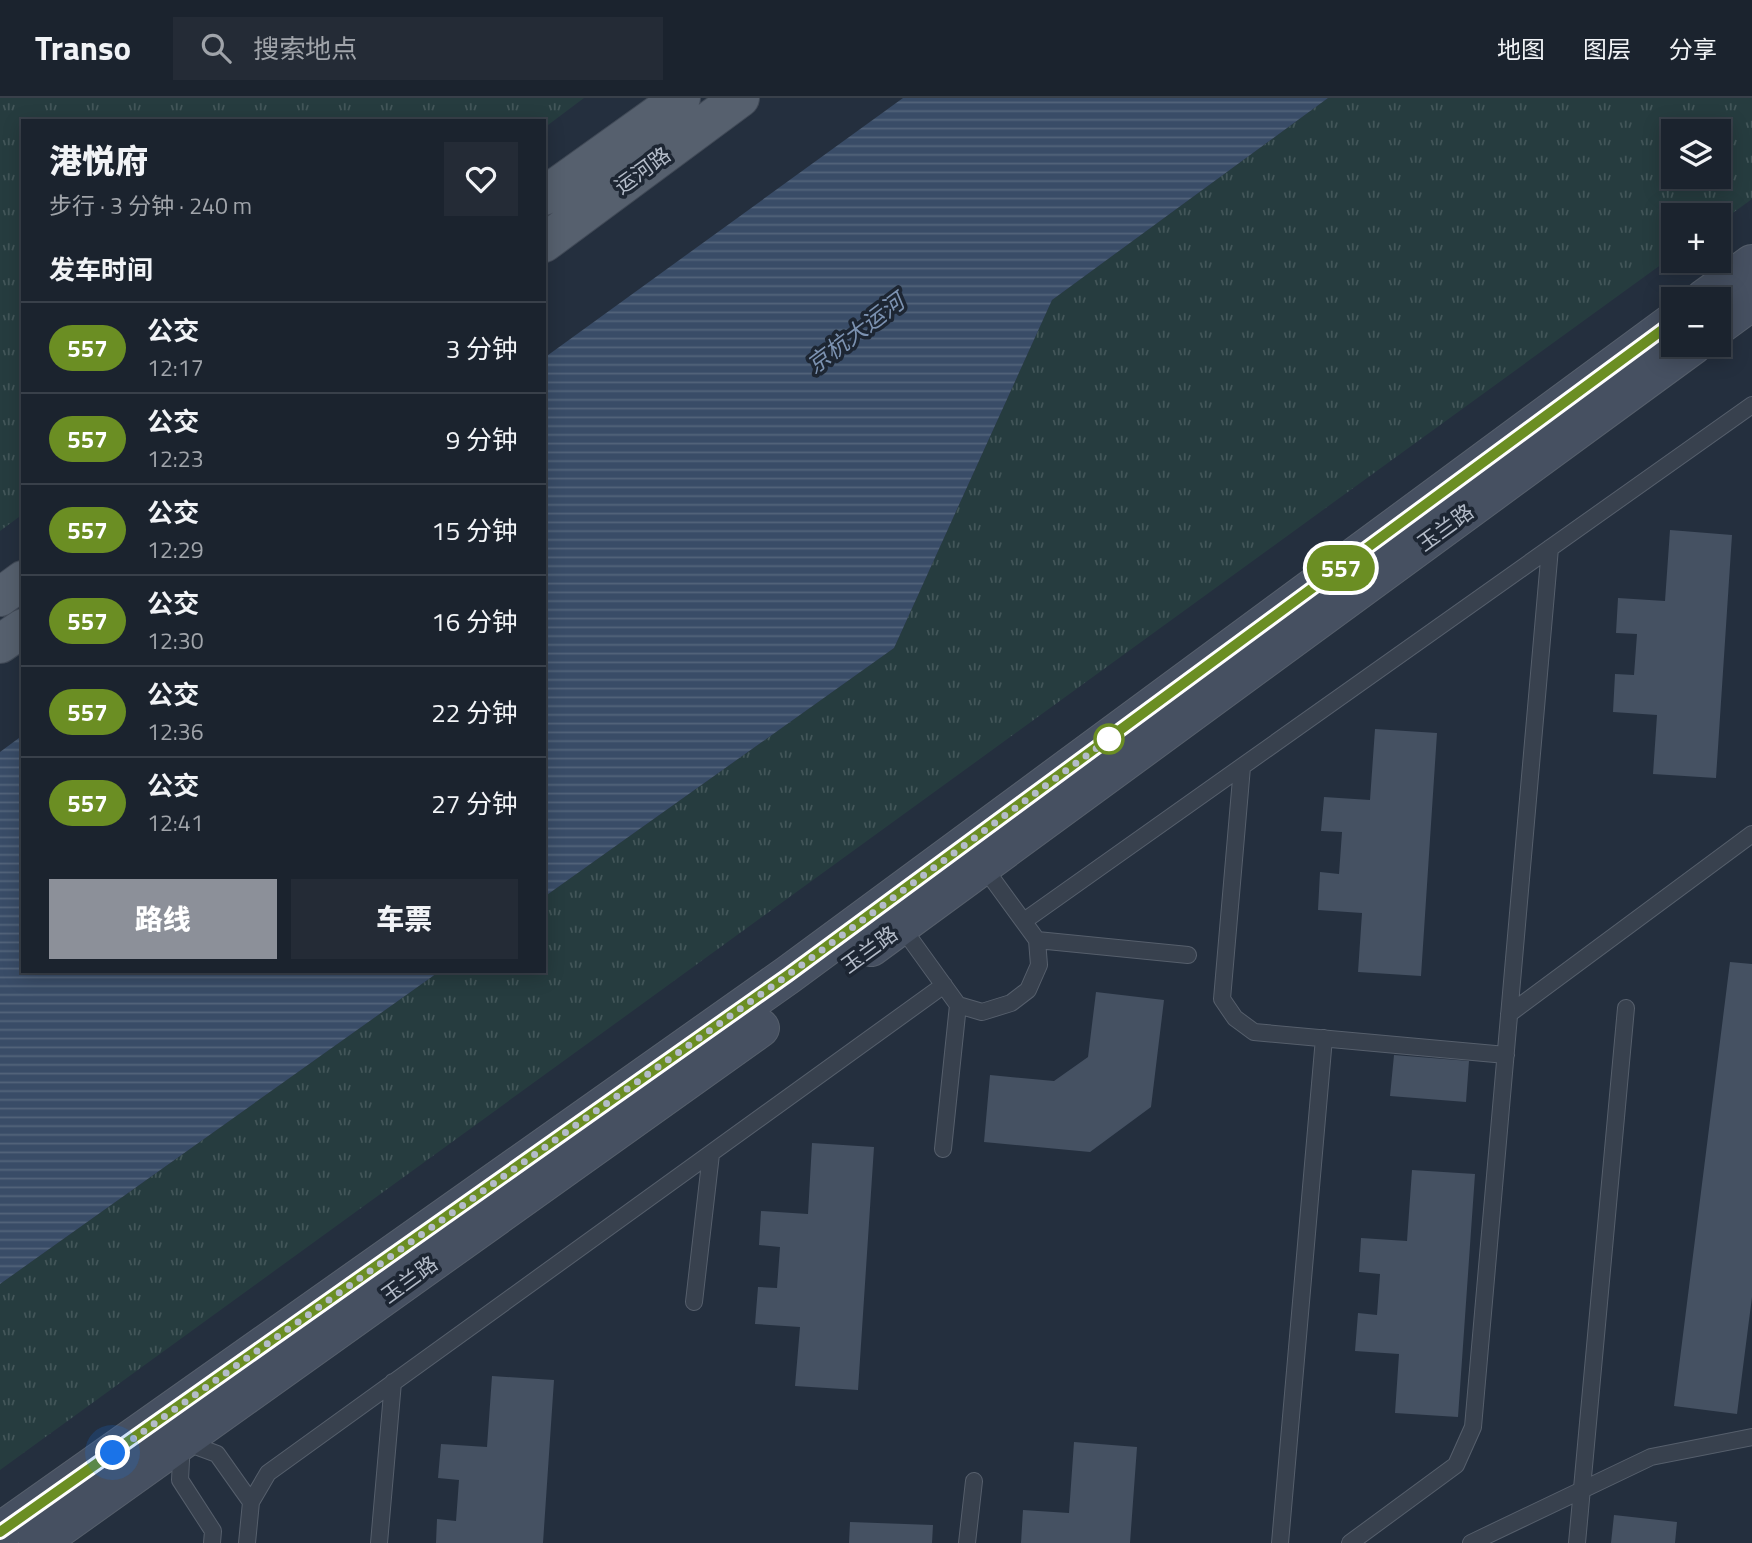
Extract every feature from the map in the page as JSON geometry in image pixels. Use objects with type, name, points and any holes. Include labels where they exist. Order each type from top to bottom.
[{"type":"main road","name":"运河路","points":[[546,195],[681,98]]},
{"type":"main road","name":"运河路","points":[[546,242],[740,98]]},
{"type":"main road","points":[[0,597],[21,581]]},
{"type":"main road","points":[[0,644],[21,629]]},
{"type":"street","points":[[1720,287],[1752,264]]},
{"type":"street","points":[[1731,317],[1752,302]]},
{"type":"street","name":"玉兰路","points":[[0,1532],[788,975],[1661,331]]},
{"type":"street","name":"玉兰路","points":[[38,1543],[901,926],[1677,357]]},
{"type":"lane","points":[[1024,921],[1752,405]]},
{"type":"lane","points":[[1350,1543],[1456,1465],[1473,1427],[1550,548]]},
{"type":"lane","points":[[1242,767],[1222,999],[1235,1018],[1254,1032],[1506,1055]]},
{"type":"lane","points":[[1509,1014],[1752,834]]},
{"type":"lane","points":[[983,866],[1037,940],[1039,965],[1028,990],[1011,1003],[982,1012],[958,1005],[901,926],[926,874],[983,866]]},
{"type":"lane","points":[[1037,940],[1188,955]]},
{"type":"lane","points":[[247,1543],[251,1502],[268,1472],[944,985]]},
{"type":"lane","points":[[943,1149],[958,1005]]},
{"type":"lane","points":[[1577,1543],[1626,1008]]},
{"type":"lane","points":[[1280,1543],[1324,1038]]},
{"type":"lane","points":[[694,1302],[710,1154]]},
{"type":"lane","points":[[379,1543],[393,1382]]},
{"type":"lane","points":[[1472,1543],[1651,1457],[1752,1437]]},
{"type":"lane","points":[[212,1543],[213,1531],[180,1480],[182,1441],[217,1454],[251,1502]]},
{"type":"lane","points":[[967,1543],[974,1481]]},
{"type":"green space","points":[[0,98],[584,98],[546,126],[546,119],[21,119],[21,515],[0,531]]},
{"type":"green space","points":[[1328,98],[1752,98],[1752,199],[1731,214],[1731,203],[1661,203],[1661,265],[0,1470],[0,1284],[437,973],[546,973],[546,896],[894,648],[1052,300]]},
{"type":"water","name":"京杭大运河","points":[[903,98],[1328,98],[1052,300],[894,648],[546,896],[546,357]]},
{"type":"water","points":[[21,736],[21,973],[437,973],[0,1284],[0,752]]},
{"type":"building","points":[[1670,530],[1732,535],[1716,778],[1653,774],[1657,715],[1613,712],[1615,674],[1634,675],[1637,634],[1616,633],[1618,598],[1665,601]]},
{"type":"building","points":[[1375,729],[1437,733],[1421,976],[1358,972],[1362,913],[1318,910],[1320,872],[1339,874],[1342,832],[1321,831],[1324,797],[1370,800]]},
{"type":"building","points":[[1730,962],[1752,964],[1752,1297],[1737,1414],[1674,1406]]},
{"type":"building","points":[[1096,992],[1164,1000],[1151,1107],[1090,1152],[984,1142],[990,1075],[1054,1081],[1088,1057]]},
{"type":"building","points":[[1394,1055],[1469,1061],[1466,1102],[1390,1096]]},
{"type":"building","points":[[812,1143],[874,1147],[858,1390],[795,1386],[800,1327],[755,1324],[758,1287],[777,1288],[780,1247],[759,1245],[761,1211],[808,1214]]},
{"type":"building","points":[[1412,1170],[1475,1174],[1458,1417],[1395,1413],[1399,1354],[1355,1351],[1358,1313],[1377,1315],[1380,1274],[1359,1272],[1361,1238],[1407,1241]]},
{"type":"building","points":[[492,1376],[554,1380],[543,1543],[436,1543],[437,1519],[456,1521],[459,1480],[438,1478],[441,1444],[487,1447]]},
{"type":"building","points":[[1074,1442],[1137,1447],[1130,1543],[1021,1543],[1023,1510],[1069,1513]]},
{"type":"building","points":[[1614,1515],[1677,1522],[1675,1543],[1611,1543]]},
{"type":"building","points":[[850,1522],[933,1525],[932,1543],[849,1543]]},
{"type":"bus line","name":"557","points":[[0,1532],[788,975],[1661,331]]},
{"type":"route","points":[[113,1453],[788,975],[1109,739]]}]
